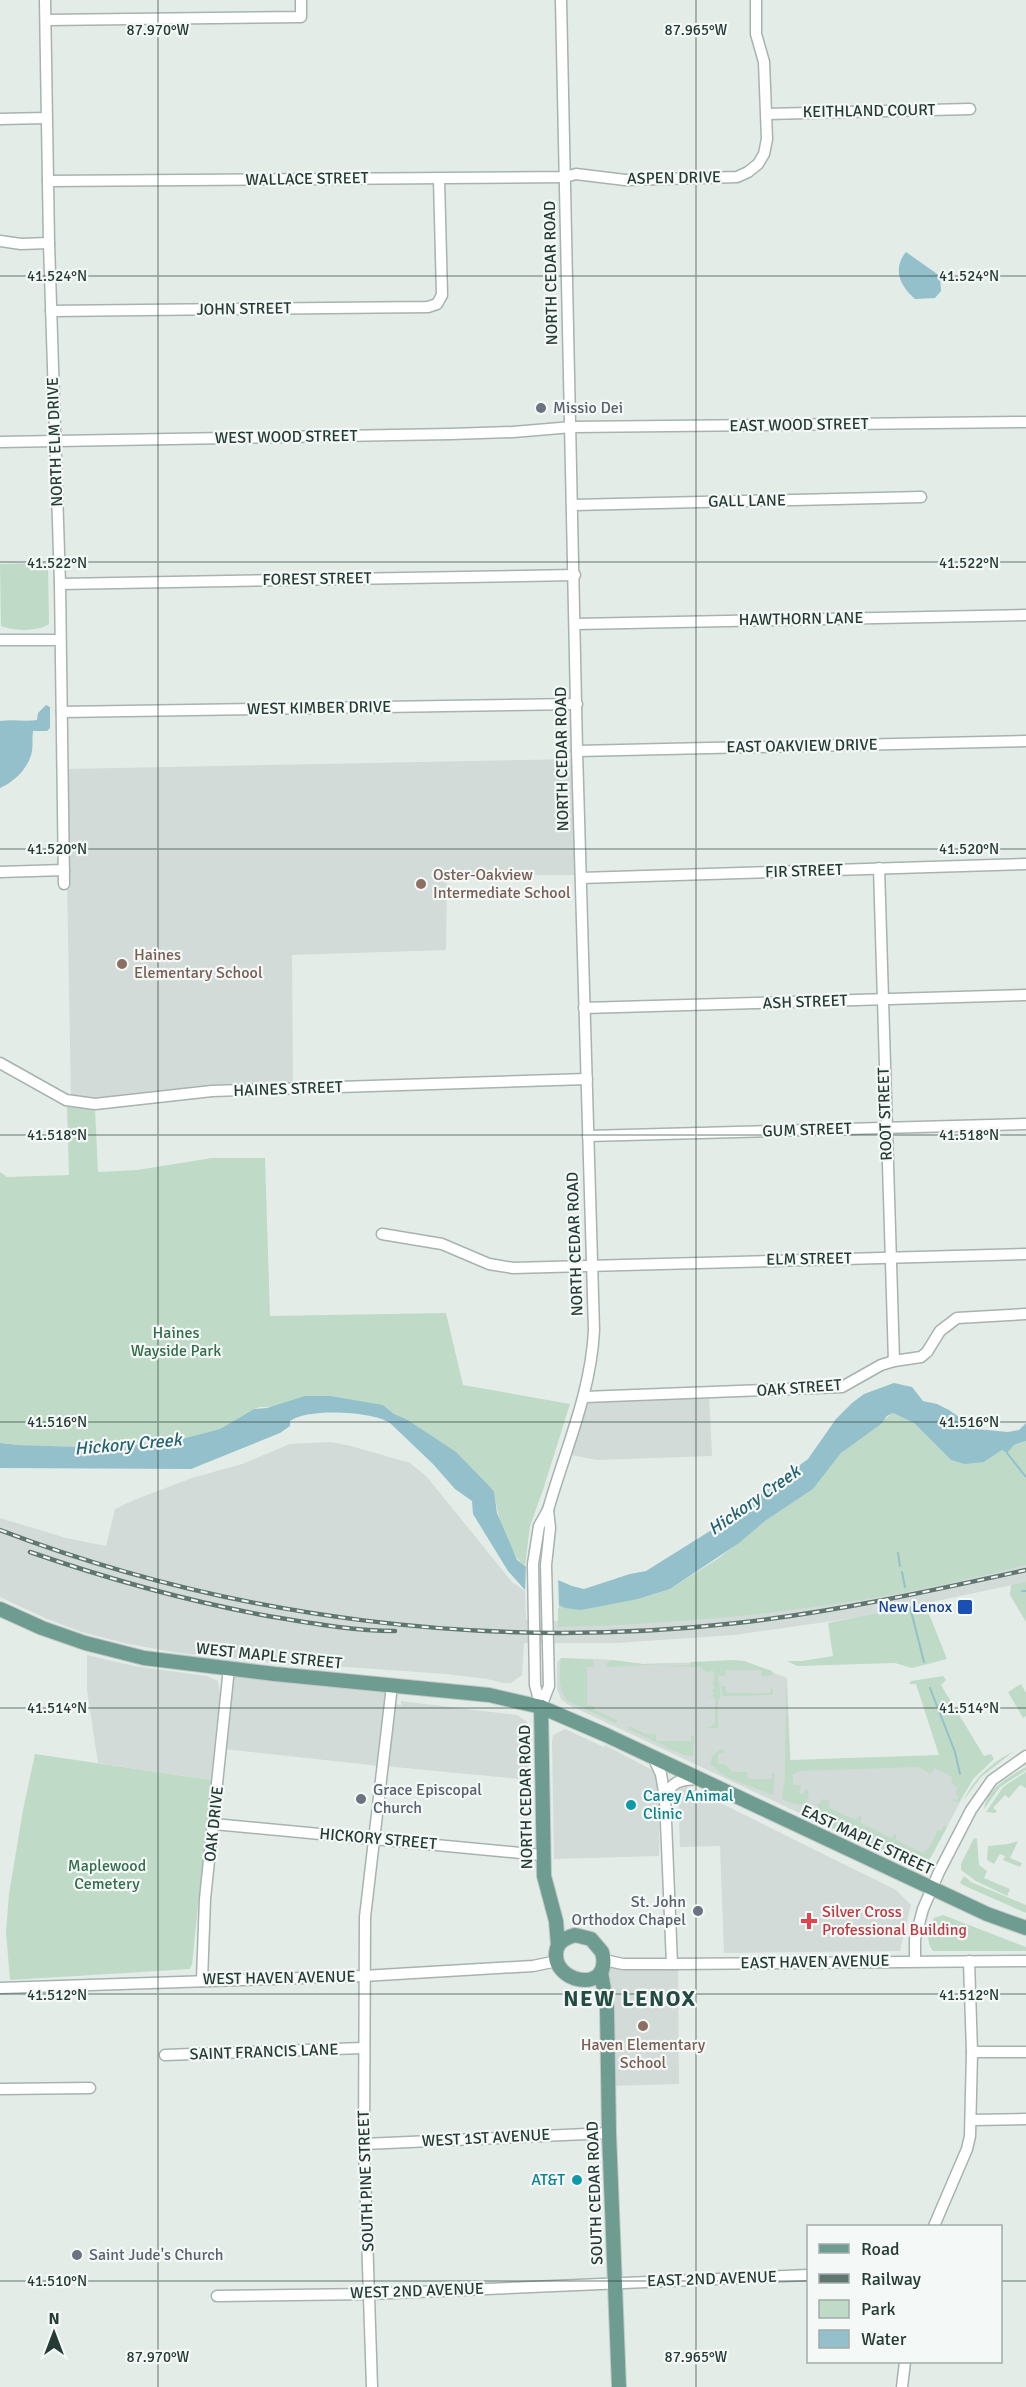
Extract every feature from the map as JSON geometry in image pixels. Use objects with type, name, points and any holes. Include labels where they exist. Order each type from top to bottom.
[{"type":"main road","name":"WEST MAPLE STREET","points":[[0,1608],[42,1628],[104,1649],[171,1662],[489,1695],[562,1714],[653,1757]]},
{"type":"main road","name":"NORTH CEDAR ROAD","points":[[541,1707],[542,1855],[545,1885],[556,1921],[558,1945]]},
{"type":"main road","name":"EAST MAPLE STREET","points":[[653,1757],[932,1889],[987,1914],[1026,1928]]},
{"type":"main road","points":[[556,1921],[575,1935],[586,1937],[596,1943],[602,1952],[603,1966],[593,1979],[586,1980],[568,1976],[557,1961],[558,1945],[565,1938],[575,1935]]},
{"type":"main road","name":"SOUTH CEDAR ROAD","points":[[603,1966],[619,2387]]},
{"type":"main road","points":[[586,1980],[605,1998]]},
{"type":"street","name":"NORTH ELM DRIVE","points":[[45,0],[49,243],[60,584],[64,884]]},
{"type":"street","points":[[46,20],[301,17],[301,0]]},
{"type":"street","name":"NORTH CEDAR ROAD","points":[[541,1707],[535,1685],[534,1550],[539,1526],[548,1510],[584,1397],[593,1341],[577,751],[572,427],[561,0]]},
{"type":"street","name":"ASPEN DRIVE","points":[[565,177],[576,174],[625,180],[736,177],[748,172],[758,164],[764,153],[767,114],[764,62],[756,34],[756,0]]},
{"type":"street","name":"KEITHLAND COURT","points":[[767,114],[970,109]]},
{"type":"street","points":[[0,119],[46,118]]},
{"type":"street","name":"WALLACE STREET","points":[[48,181],[565,177]]},
{"type":"street","name":"JOHN STREET","points":[[51,311],[428,307],[437,304],[442,295],[439,179]]},
{"type":"street","points":[[0,241],[21,244],[49,243]]},
{"type":"street","name":"EAST WOOD STREET","points":[[572,427],[1026,422]]},
{"type":"street","name":"WEST WOOD STREET","points":[[0,442],[484,433],[572,427]]},
{"type":"street","name":"GALL LANE","points":[[573,505],[921,497]]},
{"type":"street","name":"FOREST STREET","points":[[60,584],[575,575]]},
{"type":"street","name":"HAWTHORN LANE","points":[[576,624],[1026,615]]},
{"type":"street","points":[[0,640],[60,639]]},
{"type":"street","name":"WEST KIMBER DRIVE","points":[[62,712],[577,704]]},
{"type":"street","name":"EAST OAKVIEW DRIVE","points":[[577,751],[1026,741]]},
{"type":"street","name":"FIR STREET","points":[[581,878],[1026,864]]},
{"type":"street","name":"ROOT STREET","points":[[879,868],[881,1000],[894,1361]]},
{"type":"street","points":[[0,872],[64,870]]},
{"type":"street","name":"ASH STREET","points":[[584,1008],[1026,995]]},
{"type":"street","name":"HAINES STREET","points":[[0,1063],[66,1100],[95,1104],[212,1091],[587,1079]]},
{"type":"street","name":"GUM STREET","points":[[588,1136],[1026,1124]]},
{"type":"street","name":"ELM STREET","points":[[382,1234],[442,1244],[489,1264],[513,1268],[591,1264],[1026,1254]]},
{"type":"street","name":"OAK STREET","points":[[584,1397],[842,1387],[894,1361],[921,1356],[927,1352],[940,1331],[957,1318],[1026,1314]]},
{"type":"street","name":"NORTH CEDAR ROAD","points":[[541,1707],[549,1686],[547,1552],[550,1528],[548,1510]]},
{"type":"street","name":"OAK DRIVE","points":[[202,1980],[205,1899],[229,1668]]},
{"type":"street","name":"SOUTH PINE STREET","points":[[372,2387],[364,2144],[363,1976],[365,1917],[372,1839],[392,1686]]},
{"type":"street","points":[[915,1961],[915,1939],[919,1920],[951,1847],[985,1788],[998,1775],[1026,1756]]},
{"type":"street","points":[[653,1757],[662,1773],[665,1798],[672,1964]]},
{"type":"street","points":[[665,1798],[670,1786],[676,1781],[697,1778]]},
{"type":"street","name":"HICKORY STREET","points":[[214,1824],[542,1855]]},
{"type":"street","name":"WEST HAVEN AVENUE","points":[[0,1988],[363,1976],[534,1966],[557,1961]]},
{"type":"street","points":[[934,2225],[967,2149],[972,2120],[969,1961]]},
{"type":"street","name":"EAST HAVEN AVENUE","points":[[603,1966],[1026,1961]]},
{"type":"street","name":"SAINT FRANCIS LANE","points":[[165,2055],[363,2048]]},
{"type":"street","points":[[972,2052],[1026,2052]]},
{"type":"street","points":[[0,2089],[90,2088]]},
{"type":"street","points":[[972,2120],[1026,2119]]},
{"type":"street","name":"WEST 1ST AVENUE","points":[[364,2144],[609,2133]]},
{"type":"street","name":"EAST 2ND AVENUE","points":[[616,2283],[807,2276]]},
{"type":"street","name":"WEST 2ND AVENUE","points":[[218,2296],[370,2294],[616,2283]]},
{"type":"street","points":[[902,2387],[904,2363]]},
{"type":"shaded area","points":[[575,759],[579,875],[447,875],[446,950],[292,955],[293,1087],[93,1102],[71,1098],[65,769]]},
{"type":"shaded area","points":[[709,1394],[712,1456],[597,1460],[566,1454],[585,1398]]},
{"type":"shaded area","points":[[331,1442],[410,1463],[427,1477],[512,1582],[525,1591],[526,1620],[559,1621],[1026,1562],[1026,1582],[861,1617],[734,1635],[617,1643],[524,1643],[522,1675],[511,1683],[446,1674],[332,1666],[331,1669],[179,1653],[128,1644],[82,1632],[0,1597],[0,1518],[66,1538],[106,1546],[115,1509],[134,1500],[192,1478],[242,1464],[290,1444]]},
{"type":"shaded area","points":[[87,1655],[134,1666],[207,1676],[218,1681],[220,1694],[211,1780],[98,1763],[87,1690]]},
{"type":"shaded area","points":[[561,1658],[602,1659],[643,1664],[744,1661],[787,1678],[791,1771],[935,1766],[955,1776],[968,1787],[931,1857],[922,1866],[910,1865],[567,1704],[561,1699],[557,1690],[557,1662]]},
{"type":"shaded area","points":[[231,1671],[390,1687],[379,1766],[224,1749]]},
{"type":"shaded area","points":[[401,1701],[517,1715],[528,1725],[531,1780],[384,1766],[393,1704],[401,1705]]},
{"type":"shaded area","points":[[565,1729],[604,1747],[605,1745],[656,1772],[660,1780],[659,1856],[554,1859],[552,1742],[553,1735]]},
{"type":"shaded area","points":[[684,1785],[896,1890],[911,1905],[900,1951],[724,1953],[720,1846],[680,1847],[678,1787]]},
{"type":"shaded area","name":"Haven Elementary School","points":[[678,1966],[679,2084],[609,2086],[606,1968]]},
{"type":"green space","points":[[48,563],[49,624],[25,630],[1,626],[0,564]]},
{"type":"green space","name":"Haines Wayside Park","points":[[67,1106],[95,1109],[98,1172],[137,1170],[212,1158],[265,1158],[270,1316],[446,1313],[463,1385],[570,1404],[530,1526],[525,1566],[518,1560],[508,1542],[497,1510],[494,1490],[406,1419],[394,1414],[383,1405],[260,1407],[220,1429],[166,1443],[147,1445],[117,1443],[83,1447],[0,1443],[0,1172],[7,1177],[69,1175]]},
{"type":"green space","points":[[893,1413],[914,1423],[951,1460],[984,1462],[1002,1450],[1026,1441],[1026,1565],[955,1582],[843,1603],[681,1621],[558,1627],[558,1605],[565,1608],[638,1599],[670,1589],[719,1558],[765,1521],[813,1489],[841,1453]]},
{"type":"green space","points":[[1026,1582],[1026,1622],[1010,1595],[1011,1585]]},
{"type":"green space","points":[[925,1604],[947,1659],[912,1668],[895,1663],[797,1666],[787,1661],[833,1656],[828,1623]]},
{"type":"green space","points":[[561,1658],[593,1660],[594,1667],[587,1667],[587,1705],[594,1706],[595,1710],[617,1720],[616,1723],[568,1701],[561,1686]]},
{"type":"green space","points":[[612,1660],[643,1664],[687,1663],[607,1667],[607,1663]]},
{"type":"green space","points":[[744,1661],[772,1671],[772,1675],[762,1677],[761,1670],[726,1670],[725,1676],[718,1676],[721,1697],[718,1700],[718,1728],[707,1728],[715,1724],[715,1700],[713,1696],[707,1698],[714,1694],[712,1690],[715,1688],[712,1683],[707,1686],[715,1681],[713,1670],[706,1673],[701,1667],[660,1666],[690,1665],[691,1662]]},
{"type":"green space","points":[[943,1676],[946,1680],[941,1685],[984,1756],[991,1754],[994,1759],[974,1778],[959,1802],[952,1801],[957,1800],[959,1796],[956,1794],[957,1787],[951,1783],[953,1777],[935,1768],[930,1774],[920,1767],[801,1771],[793,1774],[793,1785],[801,1785],[799,1793],[803,1794],[807,1788],[809,1795],[805,1805],[782,1799],[785,1777],[786,1678],[790,1760],[939,1755],[916,1684],[909,1684],[911,1681]]},
{"type":"green space","points":[[1021,1684],[1026,1693],[1026,1716],[1023,1718],[1008,1692]]},
{"type":"green space","points":[[721,1686],[725,1686],[726,1693],[770,1693],[772,1686],[773,1695],[723,1696]]},
{"type":"green space","points":[[629,1726],[646,1734],[656,1734],[656,1741],[691,1741],[691,1736],[694,1735],[693,1756],[684,1755],[628,1729]]},
{"type":"green space","points":[[722,1748],[725,1753],[718,1754],[718,1764],[725,1764],[733,1772],[747,1772],[748,1779],[772,1779],[772,1773],[775,1773],[773,1795],[733,1779],[710,1766],[712,1756]]},
{"type":"green space","points":[[1014,1751],[981,1777],[963,1801],[984,1772]]},
{"type":"green space","name":"Maplewood Cemetery","points":[[35,1754],[211,1780],[190,1969],[10,1980],[6,1932],[9,1894]]},
{"type":"green space","points":[[1026,1767],[1026,1770],[1000,1787],[984,1809],[994,1789]]},
{"type":"green space","points":[[1026,1772],[1026,1788],[1020,1785],[1009,1798],[1005,1795],[993,1808],[997,1811],[995,1813],[986,1812],[1003,1787]]},
{"type":"green space","points":[[822,1799],[830,1801],[828,1807],[855,1820],[861,1815],[861,1823],[891,1838],[896,1833],[896,1840],[923,1853],[929,1848],[938,1830],[941,1831],[944,1826],[947,1827],[931,1857],[924,1864],[815,1810]]},
{"type":"green space","points":[[817,1813],[922,1866],[910,1865],[821,1822],[816,1817]]},
{"type":"green space","points":[[974,1838],[977,1839],[979,1865],[987,1871],[984,1878],[1010,1889],[1007,1896],[976,1881],[961,1870],[961,1864]]},
{"type":"green space","points":[[1018,1841],[1010,1858],[1022,1863],[1020,1867],[1003,1860],[1005,1856],[1000,1854],[994,1864],[987,1860],[988,1846]]},
{"type":"green space","points":[[964,1876],[971,1882],[1026,1905],[1026,1913],[965,1886],[960,1883]]},
{"type":"green space","points":[[943,1915],[1026,1947],[1026,1951],[933,1951],[928,1939],[929,1930],[934,1918]]},
{"type":"water","points":[[906,252],[940,276],[941,291],[935,298],[915,299],[905,289],[900,277],[899,265]]},
{"type":"water","points":[[46,705],[50,707],[50,728],[47,731],[33,731],[32,751],[28,763],[15,778],[0,788],[0,721],[37,720],[38,713]]},
{"type":"water","name":"Hickory Creek","points":[[894,1383],[912,1387],[923,1401],[949,1410],[976,1429],[1008,1432],[1019,1430],[1026,1423],[1026,1441],[1014,1445],[1007,1453],[1002,1450],[984,1462],[965,1464],[951,1460],[914,1423],[893,1413],[841,1453],[813,1489],[765,1521],[739,1543],[670,1589],[638,1599],[581,1610],[565,1608],[525,1590],[508,1571],[473,1514],[472,1501],[455,1489],[433,1464],[390,1423],[369,1416],[324,1413],[298,1417],[290,1421],[290,1426],[280,1433],[191,1469],[0,1468],[0,1443],[83,1447],[117,1443],[136,1445],[166,1443],[220,1429],[254,1409],[267,1408],[305,1396],[330,1396],[383,1405],[456,1452],[494,1491],[497,1513],[517,1560],[525,1566],[584,1589],[646,1571],[718,1526],[808,1459],[836,1419],[852,1403],[864,1394]]},
{"type":"pier","points":[[526,1563],[558,1575],[559,1608],[525,1593]]},
{"type":"waterway","points":[[1007,1453],[1026,1477]]},
{"type":"waterway","points":[[898,1553],[900,1566]]},
{"type":"waterway","points":[[902,1572],[905,1587]]},
{"type":"waterway","points":[[910,1607],[924,1662]]},
{"type":"waterway","points":[[930,1688],[955,1752],[960,1774]]},
{"type":"railway","points":[[0,1530],[88,1561],[179,1586],[270,1606],[363,1620],[457,1629],[550,1633],[644,1631],[737,1623],[846,1607],[1026,1570]]},
{"type":"railway","points":[[30,1552],[148,1588],[238,1610],[331,1626],[395,1631]]},
{"type":"place","name":"Missio Dei","points":[[541,408]]},
{"type":"place","name":"Oster-Oakview Intermediate School","points":[[421,884]]},
{"type":"place","name":"Haines Elementary School","points":[[122,964]]},
{"type":"place","name":"New Lenox","points":[[965,1607]]},
{"type":"place","name":"Grace Episcopal Church","points":[[361,1799]]},
{"type":"place","name":"Carey Animal Clinic","points":[[631,1805]]},
{"type":"place","name":"St. John Orthodox Chapel","points":[[698,1911]]},
{"type":"place","name":"Silver Cross Professional Building","points":[[809,1921]]},
{"type":"place","name":"Haven Elementary School","points":[[643,2026]]},
{"type":"place","name":"AT&T","points":[[577,2180]]},
{"type":"place","name":"Saint Jude's Church","points":[[77,2255]]},
{"type":"district","name":"NEW LENOX","points":[[630,1998]]}]
